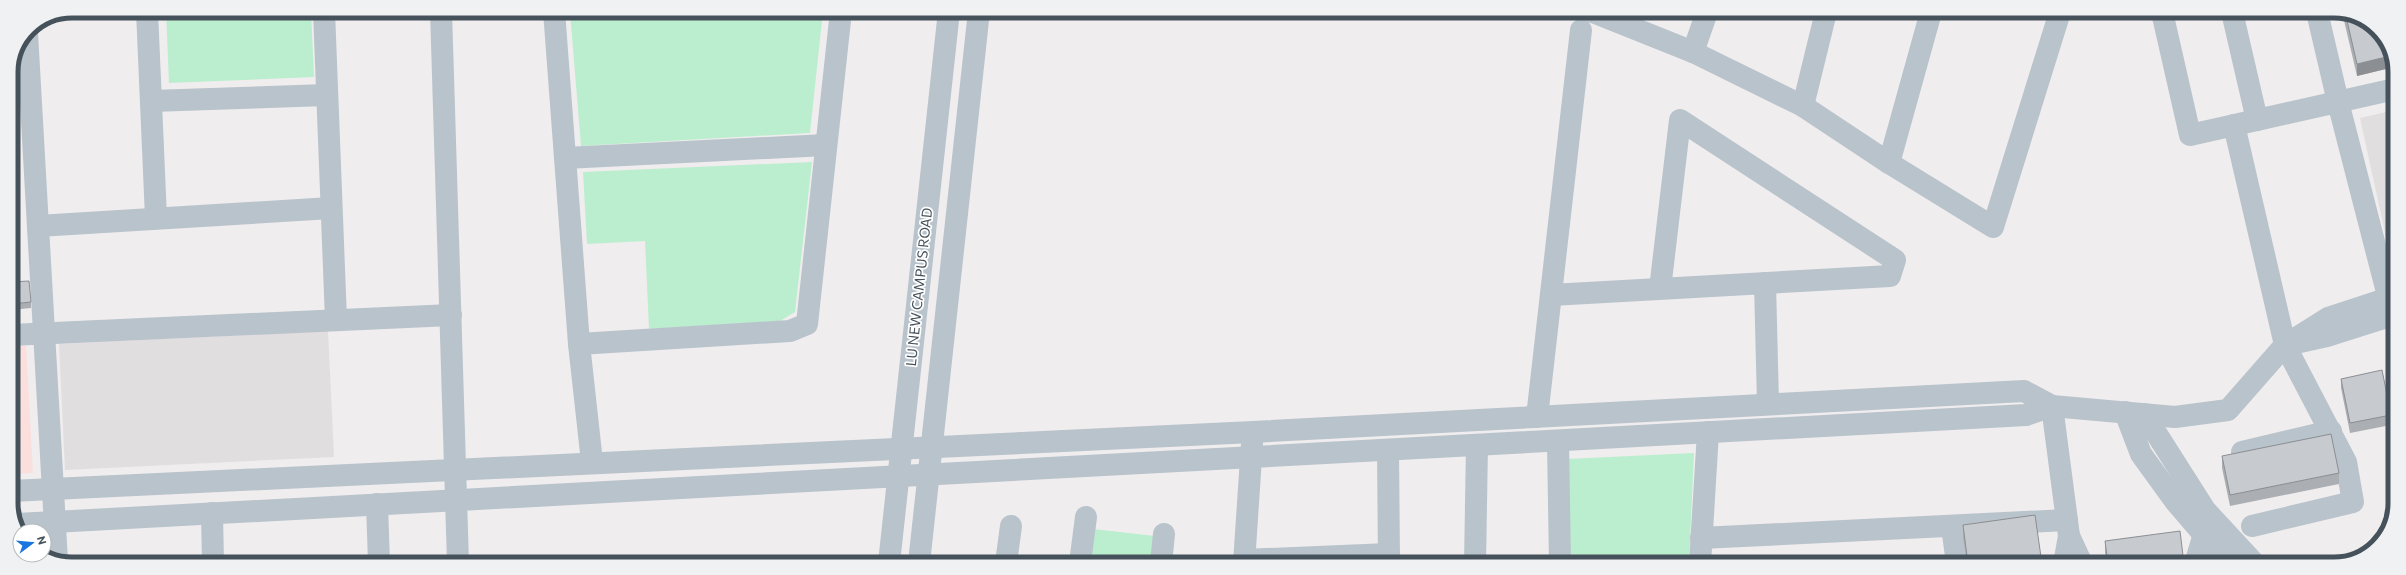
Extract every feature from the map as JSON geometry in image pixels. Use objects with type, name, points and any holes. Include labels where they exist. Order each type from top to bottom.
[{"type":"street","points":[[147,18],[156,218]]},
{"type":"street","points":[[324,18],[336,320]]},
{"type":"street","points":[[441,18],[458,500],[458,557]]},
{"type":"street","points":[[555,18],[579,344],[592,462]]},
{"type":"street","points":[[579,344],[790,331],[807,324],[840,18]]},
{"type":"street","name":"LU NEW CAMPUS ROAD","points":[[890,557],[948,18]]},
{"type":"street","points":[[920,557],[978,18]]},
{"type":"street","points":[[1609,18],[1693,52],[1804,106],[1889,163],[1993,227],[2058,18]]},
{"type":"street","points":[[1693,52],[1705,18]]},
{"type":"street","points":[[1804,106],[1825,18]]},
{"type":"street","points":[[1889,163],[1929,18]]},
{"type":"street","points":[[2163,18],[2190,135],[2388,91]]},
{"type":"street","points":[[2233,18],[2257,120]]},
{"type":"street","points":[[2318,18],[2338,102],[2388,296]]},
{"type":"street","points":[[1537,417],[1581,30]]},
{"type":"street","points":[[27,41],[58,555]]},
{"type":"street","points":[[151,101],[327,95]]},
{"type":"street","points":[[1551,295],[1660,289],[1890,276],[1894,260],[1680,120],[1660,289]]},
{"type":"street","points":[[2234,125],[2285,345],[2346,462],[2353,502],[2252,526]]},
{"type":"street","points":[[565,158],[826,145]]},
{"type":"street","points":[[38,226],[331,208]]},
{"type":"street","points":[[1765,283],[1768,404]]},
{"type":"street","points":[[18,491],[457,468],[1253,432],[2024,391],[2052,406],[2175,417],[2228,410],[2285,345],[2328,318],[2388,304]]},
{"type":"street","points":[[18,335],[451,316]]},
{"type":"street","points":[[37,523],[2026,415],[2052,406]]},
{"type":"street","points":[[2052,406],[2068,528],[2079,557]]},
{"type":"street","points":[[2134,413],[2205,510],[2249,557]]},
{"type":"street","points":[[2134,413],[2141,454],[2175,502],[2223,557]]},
{"type":"street","points":[[1500,444],[1501,419]]},
{"type":"street","points":[[2242,452],[2331,431]]},
{"type":"street","points":[[1244,557],[1253,432]]},
{"type":"street","points":[[1700,557],[1708,432]]},
{"type":"street","points":[[1558,441],[1560,557]]},
{"type":"street","points":[[1475,557],[1477,445]]},
{"type":"street","points":[[1388,450],[1389,557]]},
{"type":"street","points":[[377,504],[379,557]]},
{"type":"street","points":[[2197,557],[2204,537],[2205,510]]},
{"type":"street","points":[[212,513],[213,557]]},
{"type":"street","points":[[1081,557],[1086,517]]},
{"type":"street","points":[[1007,557],[1010,526]]},
{"type":"street","points":[[1701,538],[1952,526],[2068,528]]},
{"type":"street","points":[[1952,526],[1956,557]]},
{"type":"street","points":[[2065,557],[2068,528]]},
{"type":"street","points":[[1162,557],[1164,534]]},
{"type":"shaded area","points":[[2388,112],[2388,246],[2360,118]]},
{"type":"shaded area","points":[[328,331],[334,457],[65,470],[59,344]]},
{"type":"shaded area","points":[[26,346],[33,473],[18,474],[18,347]]},
{"type":"green space","points":[[166,18],[311,18],[314,77],[169,83]]},
{"type":"green space","points":[[570,18],[822,18],[810,133],[581,146]]},
{"type":"green space","points":[[812,162],[795,312],[780,321],[649,329],[645,241],[587,244],[583,172]]},
{"type":"green space","points":[[1694,453],[1689,557],[1568,557],[1567,459]]},
{"type":"green space","points":[[1093,529],[1155,536],[1153,557],[1091,557]]},
{"type":"building","points":[[2347,20],[2361,25],[2375,36],[2381,45],[2386,57],[2357,64]]},
{"type":"building","points":[[29,281],[31,302],[18,303],[18,282]]},
{"type":"building","points":[[2382,370],[2388,400],[2388,416],[2350,423],[2341,379]]},
{"type":"building","points":[[2331,434],[2339,473],[2230,495],[2222,456]]},
{"type":"building","points":[[2035,515],[2041,557],[1967,557],[1963,525]]},
{"type":"building","points":[[2180,531],[2183,557],[2107,557],[2105,541]]}]
